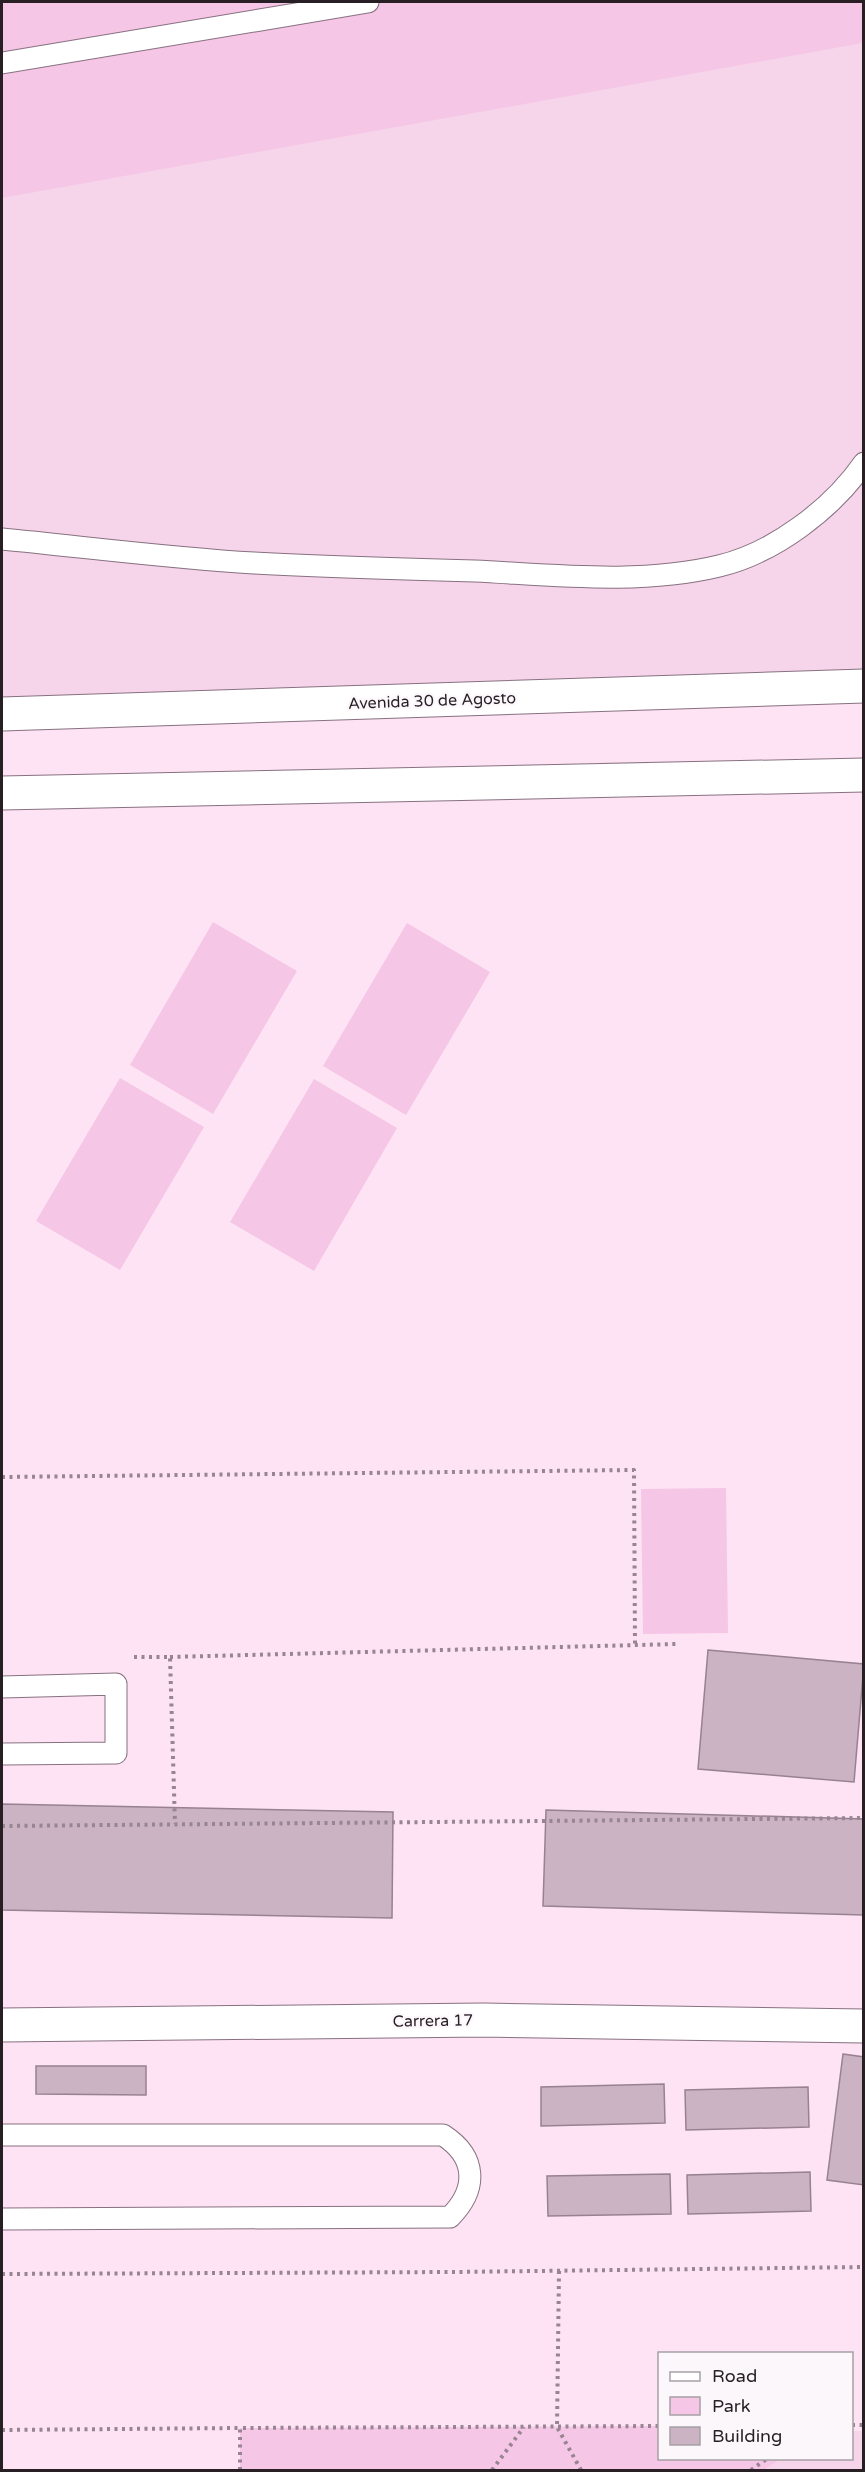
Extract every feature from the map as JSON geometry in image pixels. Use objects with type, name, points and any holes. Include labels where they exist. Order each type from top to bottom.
[{"type":"main road","name":"Avenida 30 de Agosto","points":[[2,714],[864,686]]},
{"type":"main road","points":[[2,793],[859,777]]},
{"type":"main road","name":"Carrera 17","points":[[2,2025],[484,2020],[864,2026]]},
{"type":"lane","points":[[2,63],[368,2]]},
{"type":"lane","points":[[2,539],[252,563],[602,576],[670,574],[720,566],[768,546],[817,515],[850,483],[864,464]]},
{"type":"lane","points":[[2,1687],[116,1684],[116,1753],[2,1754]]},
{"type":"lane","points":[[2,2135],[443,2135],[455,2143],[464,2154],[469,2167],[470,2181],[467,2195],[450,2217],[2,2219]]},
{"type":"path","points":[[2,1477],[634,1470],[635,1645]]},
{"type":"path","points":[[170,1657],[677,1644]]},
{"type":"path","points":[[2,1826],[864,1818]]},
{"type":"path","points":[[2,2274],[864,2267]]},
{"type":"path","points":[[559,2271],[557,2427],[581,2470]]},
{"type":"path","points":[[2,2430],[658,2426]]},
{"type":"path","points":[[492,2470],[525,2427]]},
{"type":"path","points":[[240,2428],[240,2470]]},
{"type":"path","points":[[751,2470],[765,2460]]},
{"type":"shaded area","points":[[2,2],[863,2],[863,686],[2,714]]},
{"type":"shaded area","points":[[853,2431],[863,2431],[863,2470],[764,2470],[779,2460],[853,2460]]},
{"type":"green space","points":[[2,2],[863,2],[863,43],[2,198]]},
{"type":"green space","points":[[213,922],[297,971],[213,1114],[130,1065]]},
{"type":"green space","points":[[407,923],[490,972],[406,1115],[323,1066]]},
{"type":"green space","points":[[120,1078],[204,1127],[120,1270],[36,1221]]},
{"type":"green space","points":[[314,1079],[397,1128],[314,1271],[230,1222]]},
{"type":"green space","points":[[726,1488],[728,1633],[643,1634],[641,1489]]},
{"type":"green space","points":[[658,2426],[658,2460],[779,2460],[764,2470],[240,2470],[240,2428]]},
{"type":"building","points":[[708,1650],[864,1664],[854,1782],[698,1769]]},
{"type":"building","points":[[2,1804],[393,1812],[392,1918],[2,1910]]},
{"type":"building","points":[[546,1810],[864,1819],[864,1915],[543,1906]]},
{"type":"building","points":[[843,2054],[864,2057],[864,2185],[827,2180]]},
{"type":"building","points":[[36,2066],[146,2066],[146,2095],[36,2094]]},
{"type":"building","points":[[664,2084],[665,2123],[541,2126],[541,2087]]},
{"type":"building","points":[[808,2087],[809,2127],[686,2130],[685,2090]]},
{"type":"building","points":[[810,2172],[811,2211],[688,2214],[687,2175]]},
{"type":"building","points":[[670,2174],[671,2214],[548,2216],[547,2176]]}]
